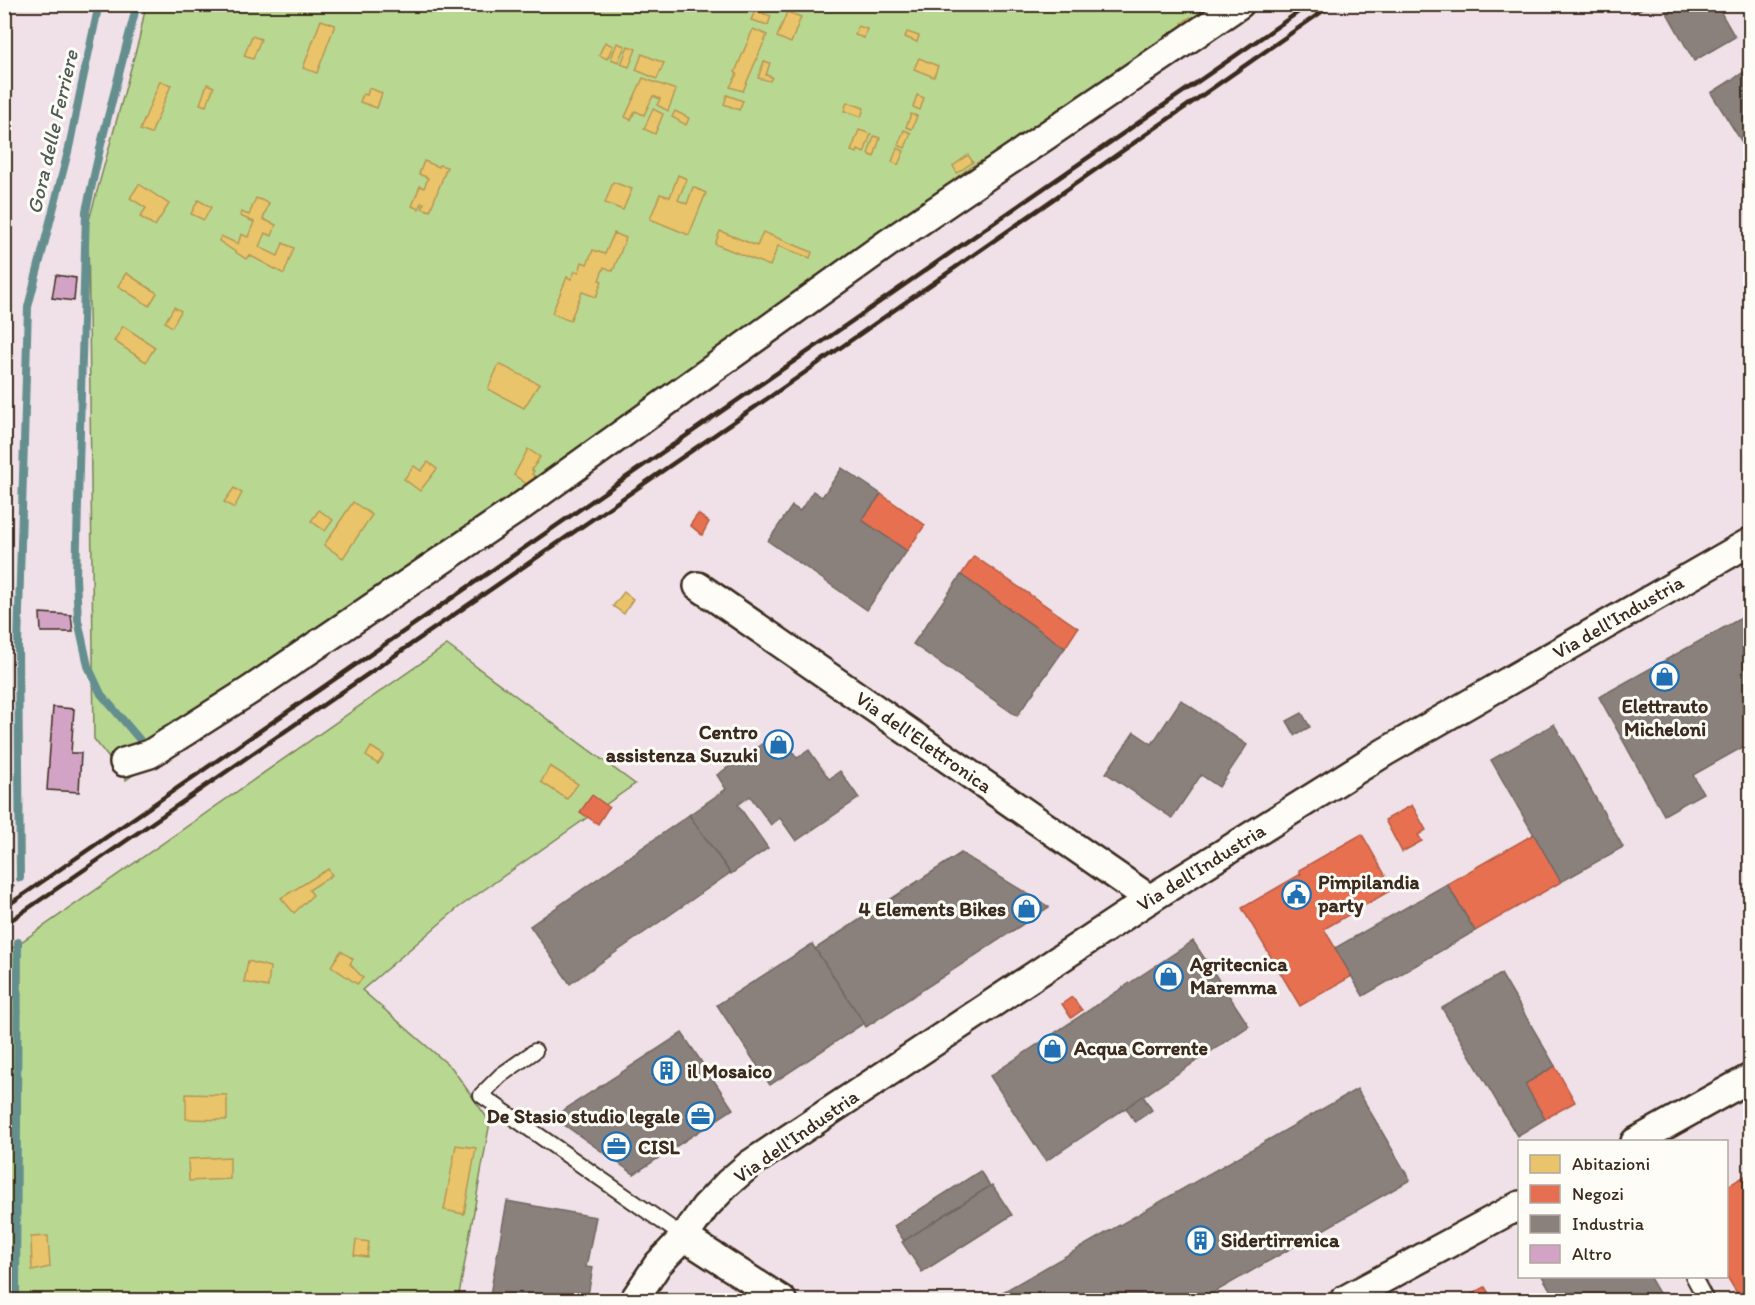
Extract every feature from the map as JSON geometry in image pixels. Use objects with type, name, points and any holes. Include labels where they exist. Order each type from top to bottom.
[{"type":"street","points":[[124,762],[150,754],[268,678],[523,504],[888,243],[1239,4]]},
{"type":"street","name":"Via dell'Industria","points":[[634,1300],[658,1264],[684,1237],[705,1208],[750,1164],[1150,899],[1385,752],[1750,542]]},
{"type":"street","name":"Via dell'Elettronica","points":[[698,586],[1150,899]]},
{"type":"street","points":[[1639,1140],[1750,1078]]},
{"type":"street","points":[[1344,1300],[1518,1206]]},
{"type":"street","points":[[684,1237],[782,1300]]},
{"type":"lane","points":[[535,1051],[501,1075],[481,1095],[684,1237]]},
{"type":"lane","points":[[1694,1278],[1706,1300]]},
{"type":"green space","points":[[146,5],[1226,5],[781,312],[126,780],[94,739],[88,224],[139,39]]},
{"type":"green space","points":[[447,645],[635,784],[458,908],[362,990],[452,1068],[490,1122],[458,1300],[5,1300],[4,954]]},
{"type":"building: Abitazioni","points":[[755,11],[771,16],[768,25],[751,20]]},
{"type":"building: Abitazioni","points":[[787,12],[801,17],[791,43],[777,37]]},
{"type":"building: Abitazioni","points":[[1190,17],[1202,22],[1173,43],[1168,35]]},
{"type":"building: Abitazioni","points":[[321,20],[335,25],[317,73],[303,68]]},
{"type":"building: Abitazioni","points":[[858,26],[867,29],[864,38],[855,35]]},
{"type":"building: Abitazioni","points":[[753,29],[767,35],[743,91],[730,87]]},
{"type":"building: Abitazioni","points":[[907,32],[919,36],[917,42],[905,37]]},
{"type":"building: Abitazioni","points":[[252,36],[261,39],[253,59],[244,56]]},
{"type":"building: Abitazioni","points":[[605,42],[613,46],[607,59],[599,55]]},
{"type":"building: Abitazioni","points":[[617,43],[625,46],[618,62],[611,59]]},
{"type":"building: Abitazioni","points":[[628,46],[636,49],[629,67],[621,64]]},
{"type":"building: Abitazioni","points":[[642,54],[664,63],[657,79],[636,70]]},
{"type":"building: Abitazioni","points":[[919,58],[938,66],[934,77],[914,69]]},
{"type":"building: Abitazioni","points":[[764,61],[770,63],[766,75],[772,77],[770,81],[758,78]]},
{"type":"building: Abitazioni","points":[[643,78],[676,90],[668,111],[657,105],[660,99],[653,96],[644,115],[635,111],[631,120],[625,117]]},
{"type":"building: Abitazioni","points":[[160,81],[171,85],[151,134],[140,130]]},
{"type":"building: Abitazioni","points":[[207,84],[214,87],[206,106],[200,104]]},
{"type":"building: Abitazioni","points":[[369,88],[382,93],[377,108],[360,102],[363,94],[367,95]]},
{"type":"building: Abitazioni","points":[[727,95],[743,101],[739,110],[724,104]]},
{"type":"building: Abitazioni","points":[[917,95],[924,98],[920,110],[913,107]]},
{"type":"building: Abitazioni","points":[[847,102],[864,108],[861,117],[844,111]]},
{"type":"building: Abitazioni","points":[[653,109],[663,114],[655,134],[644,129]]},
{"type":"building: Abitazioni","points":[[675,111],[689,118],[686,125],[672,117]]},
{"type":"building: Abitazioni","points":[[911,114],[917,116],[912,129],[906,127]]},
{"type":"building: Abitazioni","points":[[859,130],[871,134],[864,153],[858,150],[857,153],[851,151]]},
{"type":"building: Abitazioni","points":[[904,130],[911,133],[905,148],[898,145]]},
{"type":"building: Abitazioni","points":[[874,136],[880,138],[874,157],[868,154]]},
{"type":"building: Abitazioni","points":[[897,148],[904,151],[898,165],[892,162]]},
{"type":"building: Abitazioni","points":[[968,155],[973,162],[957,173],[953,166]]},
{"type":"building: Abitazioni","points":[[424,161],[439,167],[439,165],[447,167],[430,211],[422,208],[424,203],[421,203],[419,209],[412,206],[420,186],[424,188],[428,178],[419,174]]},
{"type":"building: Abitazioni","points":[[978,162],[983,170],[959,187],[954,179]]},
{"type":"building: Abitazioni","points":[[678,175],[687,179],[678,200],[687,204],[693,187],[706,193],[689,235],[650,219],[660,194],[670,197]]},
{"type":"building: Abitazioni","points":[[613,182],[632,189],[623,210],[605,203]]},
{"type":"building: Abitazioni","points":[[139,184],[169,204],[155,226],[140,217],[146,208],[130,198]]},
{"type":"building: Abitazioni","points":[[256,198],[269,203],[263,219],[276,225],[272,236],[265,233],[259,247],[278,256],[283,243],[294,248],[284,274],[249,255],[246,259],[219,241],[221,236],[238,244],[241,234],[248,237],[254,222],[240,216],[241,212],[249,215]]},
{"type":"building: Abitazioni","points":[[198,200],[211,207],[204,220],[191,214]]},
{"type":"building: Abitazioni","points":[[720,231],[757,246],[763,232],[812,252],[810,258],[778,246],[770,266],[715,244]]},
{"type":"building: Abitazioni","points":[[614,233],[626,238],[613,271],[604,267],[596,297],[582,292],[570,321],[552,313],[567,277],[571,279],[575,271],[579,272],[582,262],[587,264],[593,250],[605,254]]},
{"type":"building: Abitazioni","points":[[126,273],[157,293],[149,306],[118,286]]},
{"type":"building: Abitazioni","points":[[174,307],[181,311],[172,327],[165,322]]},
{"type":"building: Abitazioni","points":[[123,326],[155,347],[146,362],[114,341]]},
{"type":"building: Abitazioni","points":[[499,364],[539,384],[524,408],[488,389]]},
{"type":"building: Abitazioni","points":[[528,449],[540,457],[532,470],[534,471],[532,474],[538,479],[531,487],[514,475]]},
{"type":"building: Abitazioni","points":[[428,462],[437,469],[420,491],[404,479],[414,466],[421,471]]},
{"type":"building: Abitazioni","points":[[234,488],[242,493],[234,508],[224,502]]},
{"type":"building: Abitazioni","points":[[353,502],[372,515],[343,558],[324,545]]},
{"type":"building: Abitazioni","points":[[319,510],[333,520],[325,531],[311,521]]},
{"type":"building: Abitazioni","points":[[624,592],[633,599],[624,614],[613,606]]},
{"type":"building: Abitazioni","points":[[371,747],[384,755],[378,764],[366,756]]},
{"type":"building: Abitazioni","points":[[550,766],[578,784],[567,799],[541,782]]},
{"type":"building: Abitazioni","points":[[328,869],[332,875],[309,890],[313,895],[294,913],[281,898]]},
{"type":"building: Abitazioni","points":[[341,951],[353,959],[350,964],[363,978],[357,984],[331,966]]},
{"type":"building: Abitazioni","points":[[248,961],[270,967],[268,987],[244,982]]},
{"type":"building: Abitazioni","points":[[186,1094],[227,1095],[227,1120],[186,1119]]},
{"type":"building: Abitazioni","points":[[456,1145],[476,1148],[464,1214],[444,1210]]},
{"type":"building: Abitazioni","points":[[230,1157],[230,1179],[189,1181],[188,1159]]},
{"type":"building: Abitazioni","points":[[48,1236],[50,1267],[32,1271],[31,1237]]},
{"type":"building: Abitazioni","points":[[356,1240],[369,1242],[367,1257],[354,1255]]},
{"type":"building: Negozi","points":[[881,494],[925,525],[907,551],[862,520]]},
{"type":"building: Negozi","points":[[698,514],[709,522],[702,535],[690,525]]},
{"type":"building: Negozi","points":[[974,556],[1078,628],[1065,648],[961,575]]},
{"type":"building: Negozi","points":[[592,795],[609,807],[598,824],[580,812]]},
{"type":"building: Negozi","points":[[1412,805],[1426,830],[1418,835],[1422,841],[1402,852],[1385,820]]},
{"type":"building: Negozi","points":[[1362,834],[1393,889],[1324,929],[1352,976],[1300,1006],[1242,908],[1301,874],[1299,870]]},
{"type":"building: Negozi","points":[[1534,834],[1561,882],[1475,931],[1447,884]]},
{"type":"building: Negozi","points":[[1072,997],[1082,1010],[1071,1018],[1062,1004]]},
{"type":"building: Negozi","points":[[1555,1066],[1575,1102],[1545,1119],[1525,1084]]},
{"type":"building: Negozi","points":[[1750,1173],[1750,1300],[1741,1300],[1728,1278],[1728,1186]]},
{"type":"building: Negozi","points":[[1485,1287],[1493,1300],[1461,1300]]},
{"type":"building: Industria","points":[[1629,4],[1649,4],[1634,13]]},
{"type":"building: Industria","points":[[1662,4],[1716,4],[1735,37],[1694,61]]},
{"type":"building: Industria","points":[[1750,68],[1750,155],[1711,93]]},
{"type":"building: Industria","points":[[842,468],[881,494],[862,520],[907,551],[867,610],[768,541],[792,506],[800,511],[813,491],[822,497]]},
{"type":"building: Industria","points":[[961,575],[1065,648],[1017,716],[913,644]]},
{"type":"building: Industria","points":[[1750,613],[1750,720],[1746,722],[1750,731],[1750,743],[1693,775],[1703,793],[1664,815],[1599,697]]},
{"type":"building: Industria","points":[[1181,700],[1247,745],[1219,787],[1201,775],[1172,818],[1106,773],[1134,732],[1152,744]]},
{"type":"building: Industria","points":[[1302,713],[1310,727],[1295,735],[1287,721]]},
{"type":"building: Industria","points":[[1554,724],[1623,847],[1561,882],[1491,760]]},
{"type":"building: Industria","points":[[779,732],[797,758],[809,750],[829,779],[840,771],[859,798],[796,841],[780,818],[771,825],[750,796],[738,805],[768,848],[731,874],[689,815],[726,789],[717,775]]},
{"type":"building: Industria","points":[[689,815],[730,873],[570,984],[530,926]]},
{"type":"building: Industria","points":[[961,853],[1049,907],[866,1027],[815,949]]},
{"type":"building: Industria","points":[[1447,884],[1475,931],[1363,996],[1335,948]]},
{"type":"building: Industria","points":[[1193,941],[1249,1026],[1046,1161],[990,1076]]},
{"type":"building: Industria","points":[[812,944],[864,1023],[770,1085],[717,1005]]},
{"type":"building: Industria","points":[[1501,974],[1555,1066],[1525,1084],[1545,1119],[1517,1136],[1442,1008]]},
{"type":"building: Industria","name":"il Mosaico","points":[[682,1033],[733,1109],[634,1174],[553,1117]]},
{"type":"building: Industria","name":"Sidertirrenica","points":[[1357,1089],[1410,1180],[1201,1300],[989,1300]]},
{"type":"building: Industria","points":[[1143,1096],[1152,1110],[1135,1122],[1126,1108]]},
{"type":"building: Industria","points":[[980,1171],[990,1186],[904,1241],[894,1226]]},
{"type":"building: Industria","points":[[992,1185],[1012,1215],[922,1272],[902,1242]]},
{"type":"building: Industria","points":[[507,1201],[596,1217],[586,1267],[593,1268],[587,1300],[489,1300]]},
{"type":"building: Industria","points":[[1543,1278],[1650,1278],[1663,1300],[1556,1300]]},
{"type":"building: Altro","points":[[56,275],[76,278],[74,301],[52,298]]},
{"type":"building: Altro","points":[[40,613],[71,615],[73,632],[41,632]]},
{"type":"building: Altro","points":[[53,707],[74,709],[71,753],[81,753],[79,792],[47,790]]},
{"type":"building: Altro","points":[[4,874],[14,886],[4,890]]},
{"type":"waterway","name":"Gora delle Ferriere","points":[[20,878],[18,645],[28,307],[69,148],[99,4]]},
{"type":"waterway","points":[[137,4],[86,211],[76,577],[78,620],[88,666],[101,694],[140,740]]},
{"type":"waterway","name":"Gora delle Ferriere","points":[[16,1300],[18,942]]},
{"type":"railway","points":[[4,908],[1310,4]]},
{"type":"railway","points":[[4,925],[774,394],[1333,4]]},
{"type":"place","name":"Elettrauto Micheloni","points":[[1665,676]]},
{"type":"place","name":"Centro assistenza Suzuki","points":[[779,744]]},
{"type":"place","name":"Pimpilandia party","points":[[1297,894]]},
{"type":"place","name":"4 Elements Bikes","points":[[1027,909]]},
{"type":"place","name":"Agritecnica Maremma","points":[[1169,976]]},
{"type":"place","name":"Acqua Corrente","points":[[1053,1048]]},
{"type":"place","name":"il Mosaico","points":[[666,1071]]},
{"type":"place","name":"De Stasio studio legale","points":[[701,1116]]},
{"type":"place","name":"CISL","points":[[617,1147]]},
{"type":"place","name":"Sidertirrenica","points":[[1200,1240]]}]
